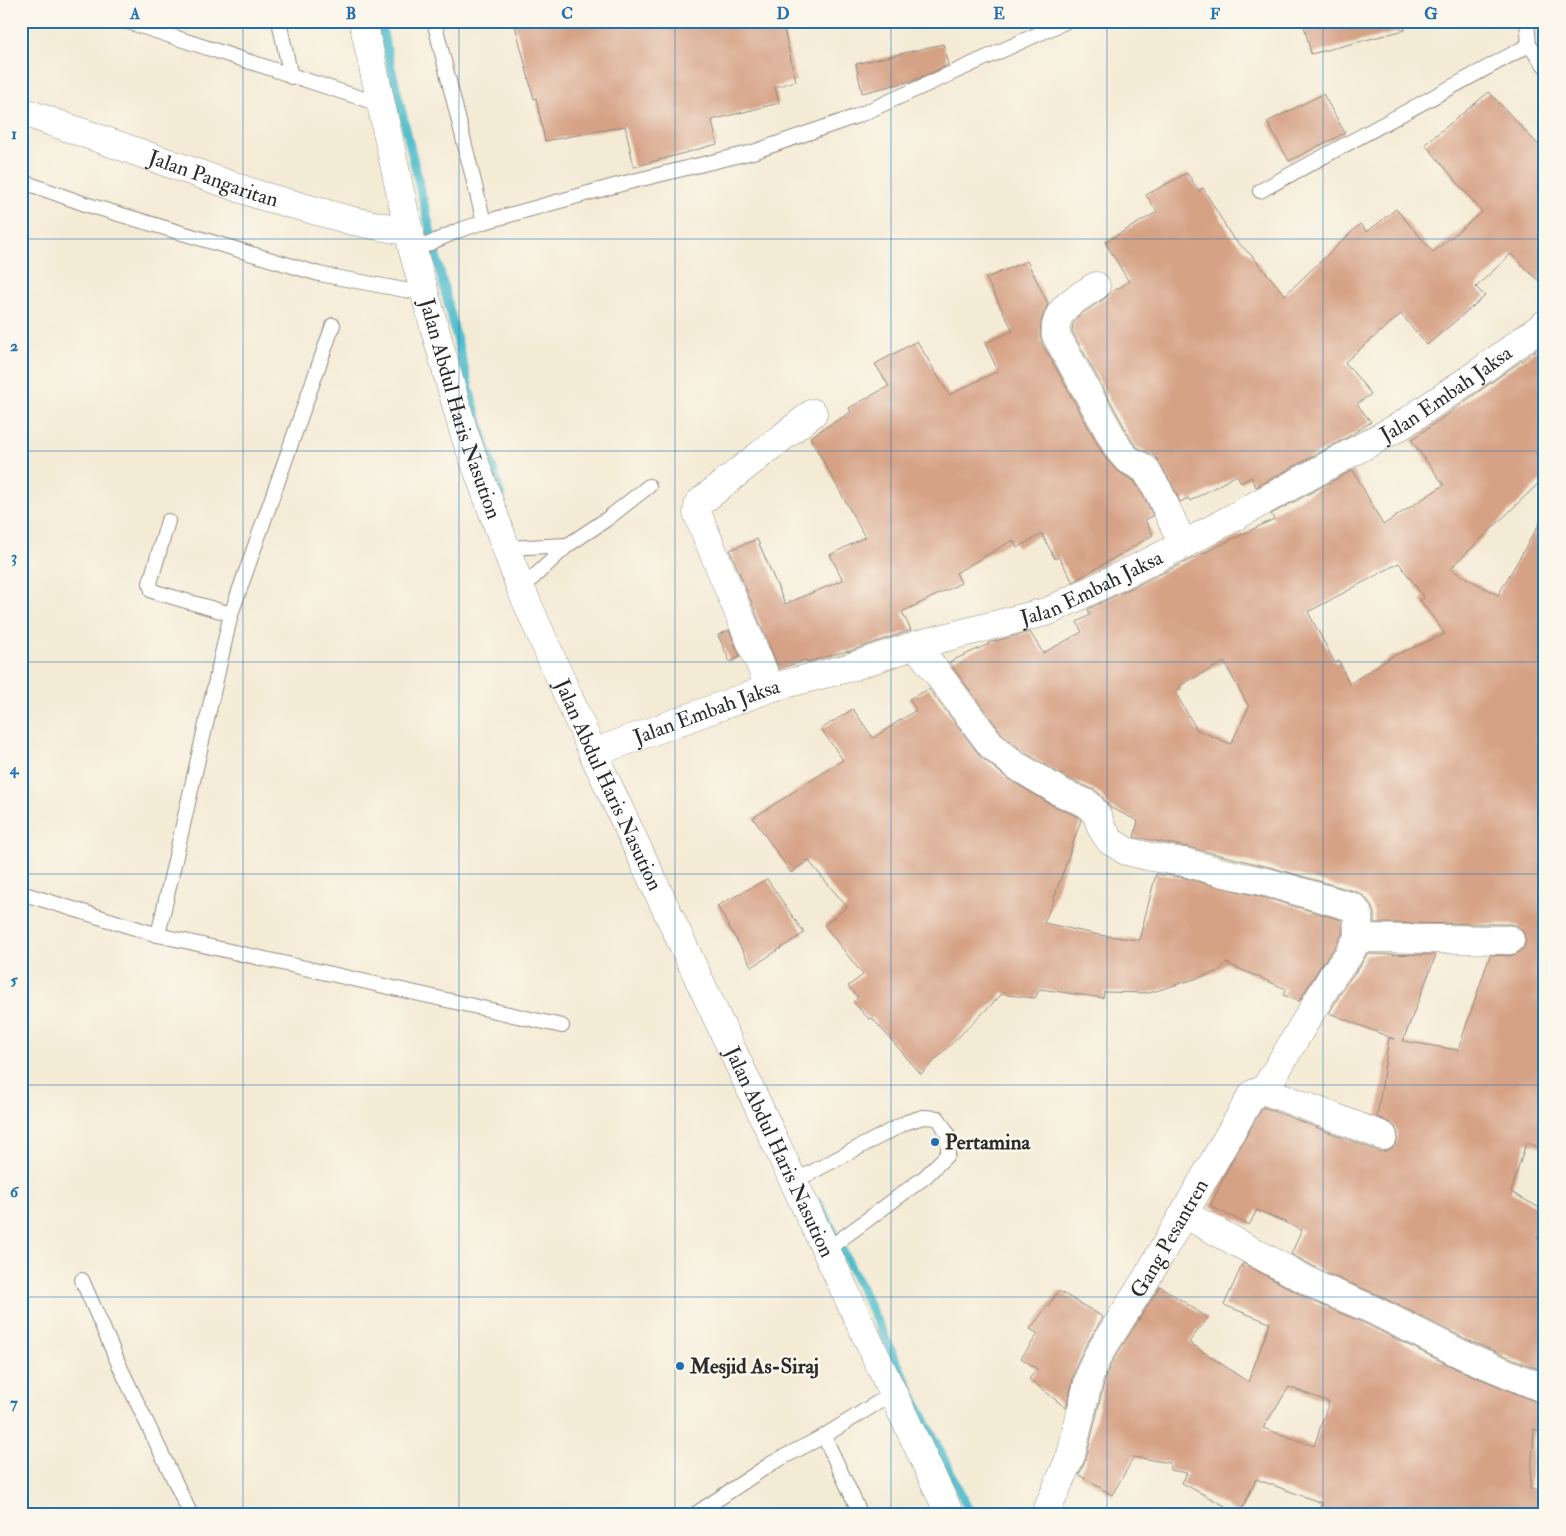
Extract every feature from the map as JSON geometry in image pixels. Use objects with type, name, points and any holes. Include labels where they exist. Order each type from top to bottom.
[{"type":"main road","name":"Jalan Abdul Haris Nasution","points":[[363,21],[412,241],[464,433],[521,588],[593,754],[950,1515]]},
{"type":"main road","name":"Jalan Pangaritan","points":[[21,111],[259,194],[353,221],[412,241]]},
{"type":"main road","points":[[1096,286],[1061,310],[1056,322],[1056,334],[1119,450],[1127,458],[1145,468],[1158,490],[1183,545]]},
{"type":"main road","name":"Jalan Embah Jaksa","points":[[593,754],[770,688],[848,668],[916,645],[1049,610],[1183,545],[1402,425],[1545,324]]},
{"type":"main road","points":[[770,688],[697,512],[699,503],[814,413]]},
{"type":"main road","points":[[916,645],[992,746],[1015,766],[1060,792],[1088,804],[1097,815],[1102,830],[1110,841],[1126,851],[1151,858],[1184,862],[1224,874],[1270,884],[1352,908],[1358,914],[1358,936],[1348,956],[1332,975],[1264,1091],[1383,1136]]},
{"type":"main road","points":[[1358,936],[1363,938],[1510,940]]},
{"type":"main road","name":"Gang Pesantren","points":[[1045,1515],[1071,1455],[1091,1370],[1184,1214],[1245,1106],[1257,1092],[1264,1091]]},
{"type":"main road","points":[[1184,1214],[1320,1288],[1368,1308],[1463,1355],[1545,1389]]},
{"type":"lane","points":[[125,21],[291,77],[382,105]]},
{"type":"lane","points":[[279,21],[291,77]]},
{"type":"lane","points":[[434,21],[484,222]]},
{"type":"lane","points":[[412,241],[625,182],[762,149],[857,116],[1067,21]]},
{"type":"lane","points":[[1526,21],[1529,45],[1545,66]]},
{"type":"lane","points":[[1260,190],[1529,45]]},
{"type":"lane","points":[[21,181],[85,204],[319,274],[426,294]]},
{"type":"lane","points":[[158,936],[232,614],[333,324]]},
{"type":"lane","points":[[521,588],[568,545],[607,519],[649,486]]},
{"type":"lane","points":[[168,520],[150,583],[152,590],[232,614]]},
{"type":"lane","points":[[506,548],[568,545]]},
{"type":"lane","points":[[21,893],[158,936],[562,1026]]},
{"type":"lane","points":[[794,1182],[907,1122],[923,1117],[938,1118],[948,1134],[948,1154],[938,1165],[925,1177],[825,1251]]},
{"type":"lane","points":[[82,1280],[121,1369],[191,1515]]},
{"type":"lane","points":[[694,1515],[772,1463],[824,1436],[893,1393]]},
{"type":"lane","points":[[824,1436],[861,1515]]},
{"type":"building","points":[[514,21],[782,21],[796,81],[775,87],[779,103],[712,120],[717,144],[634,167],[625,126],[545,141],[536,98],[534,99]]},
{"type":"building","points":[[1303,21],[1404,21],[1405,30],[1311,54]]},
{"type":"building","points":[[943,44],[948,65],[915,80],[862,93],[856,64]]},
{"type":"building","points":[[1489,92],[1545,152],[1545,287],[1511,254],[1476,287],[1485,296],[1427,345],[1401,314],[1345,362],[1371,394],[1357,404],[1371,422],[1348,437],[1256,487],[1251,477],[1241,483],[1237,475],[1190,501],[1188,498],[1180,502],[1158,460],[1153,455],[1137,447],[1132,441],[1072,331],[1073,324],[1078,316],[1129,282],[1105,242],[1157,212],[1146,195],[1187,173],[1199,191],[1203,188],[1232,237],[1252,256],[1285,295],[1360,224],[1367,232],[1396,209],[1433,252],[1482,212],[1425,144]]},
{"type":"building","points":[[1323,94],[1345,133],[1289,161],[1267,122]]},
{"type":"building","points":[[1027,261],[1048,304],[1041,322],[1040,335],[1042,343],[1105,458],[1116,470],[1134,481],[1144,497],[1153,516],[1145,520],[1153,535],[1073,582],[1059,557],[1055,559],[1042,534],[1017,548],[1013,540],[956,573],[961,583],[902,612],[911,630],[847,652],[807,662],[806,660],[779,669],[730,550],[757,539],[785,604],[843,580],[830,555],[865,537],[810,437],[851,412],[849,408],[889,386],[875,364],[917,341],[949,395],[998,371],[985,343],[1013,331],[986,278]]},
{"type":"building","points":[[1545,344],[1545,477],[1450,569],[1498,595],[1545,514],[1545,1149],[1526,1143],[1511,1192],[1545,1211],[1545,1227],[1537,1238],[1545,1245],[1545,1372],[1470,1341],[1376,1294],[1328,1274],[1291,1254],[1302,1230],[1257,1210],[1249,1225],[1210,1206],[1233,1159],[1263,1107],[1378,1151],[1386,1151],[1397,1142],[1398,1134],[1395,1127],[1377,1117],[1389,1038],[1394,1039],[1329,1013],[1367,954],[1436,955],[1403,1041],[1458,1050],[1490,955],[1510,956],[1524,948],[1526,941],[1523,932],[1518,926],[1510,924],[1374,923],[1374,913],[1371,905],[1365,897],[1357,892],[1273,868],[1188,847],[1134,837],[1138,821],[1111,808],[1095,790],[1067,778],[1024,752],[1003,735],[949,662],[988,643],[1030,632],[1043,653],[1082,632],[1077,622],[1090,615],[1088,609],[1274,519],[1271,514],[1353,470],[1383,525],[1444,485],[1411,440]],"holes":[[[1399,563],[1424,598],[1420,600],[1445,634],[1391,657],[1349,684],[1339,661],[1335,663],[1308,612]],[[1224,662],[1249,707],[1231,744],[1197,730],[1175,692],[1181,688],[1179,686]]]},
{"type":"building","points":[[729,630],[740,657],[730,662],[718,635]]},
{"type":"building","points":[[929,689],[982,758],[1007,778],[1081,820],[1044,923],[1099,935],[1139,940],[1156,874],[1181,877],[1266,898],[1342,920],[1342,934],[1299,1001],[1283,995],[1286,989],[1226,963],[1217,972],[1149,993],[1104,992],[1103,998],[1040,989],[1035,998],[1007,995],[1004,992],[921,1074],[872,1018],[869,1019],[853,1002],[858,998],[848,986],[863,975],[824,925],[847,907],[808,860],[791,873],[753,818],[843,760],[821,729],[853,709],[873,738],[916,710],[909,699]]},
{"type":"building","points":[[767,879],[804,933],[752,967],[717,906]]},
{"type":"building","points":[[1243,1263],[1314,1302],[1362,1322],[1457,1369],[1545,1404],[1545,1433],[1534,1429],[1530,1489],[1545,1489],[1545,1515],[1318,1515],[1322,1503],[1256,1479],[1240,1514],[1182,1483],[1187,1473],[1170,1470],[1170,1463],[1134,1457],[1112,1495],[1079,1475],[1086,1459],[1106,1375],[1112,1362],[1160,1286],[1208,1318],[1189,1342],[1248,1382],[1270,1323],[1224,1305]],"holes":[[[1289,1387],[1329,1402],[1314,1446],[1263,1428]]]},
{"type":"building","points":[[1059,1291],[1103,1317],[1077,1363],[1066,1408],[1029,1379],[1037,1369],[1021,1358],[1038,1334],[1030,1329]]},
{"type":"waterway","points":[[380,21],[433,241]]},
{"type":"waterway","points":[[433,243],[471,396],[501,496]]},
{"type":"waterway","points":[[818,1202],[837,1238]]},
{"type":"waterway","points":[[839,1243],[971,1515]]},
{"type":"place","name":"Pertamina","points":[[935,1142]]},
{"type":"place","name":"Mesjid As-Siraj","points":[[680,1366]]}]
